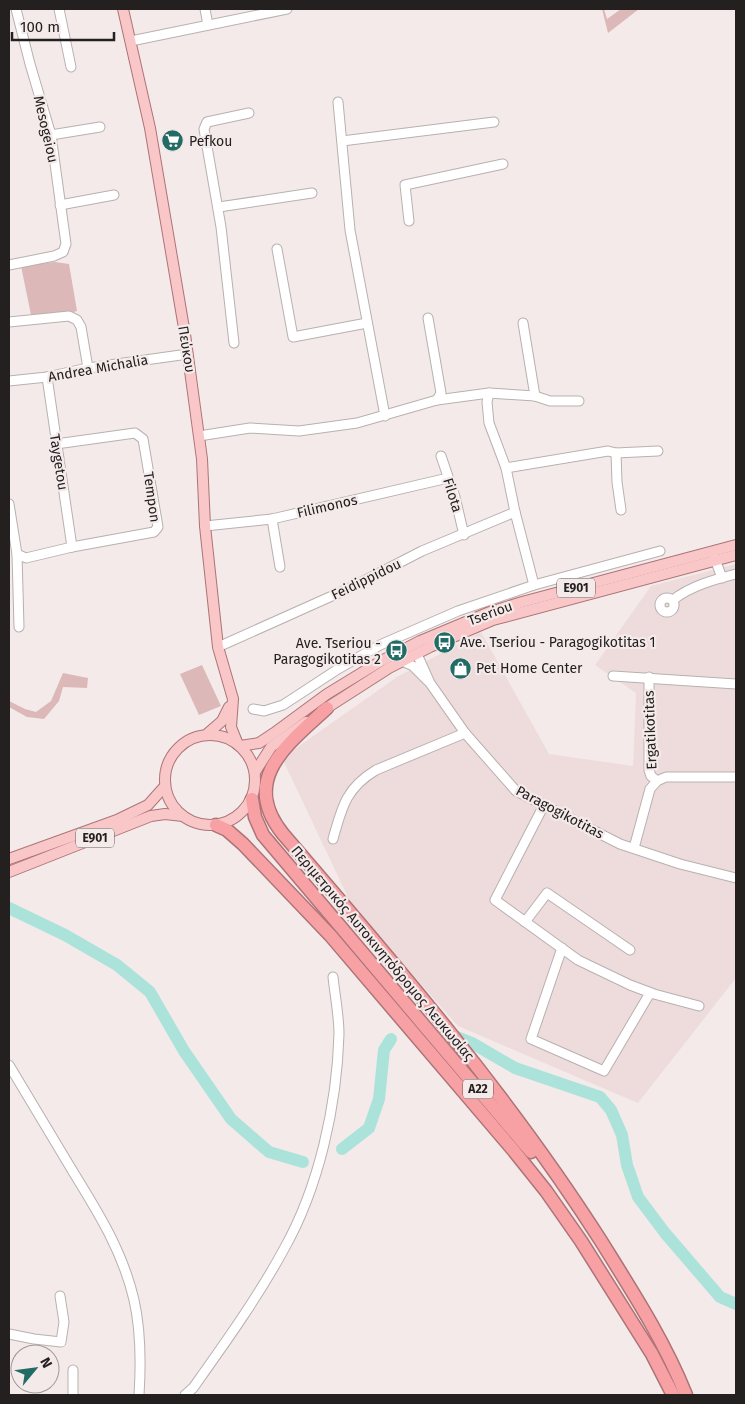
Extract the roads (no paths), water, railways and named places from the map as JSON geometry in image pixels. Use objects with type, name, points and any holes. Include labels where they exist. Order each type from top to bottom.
[{"type":"highway","points":[[326,708],[280,753],[270,771],[266,796],[269,810],[276,826],[411,984],[504,1101],[574,1199],[652,1322],[677,1372],[686,1395]]},
{"type":"highway","name":"Περιμετρικός Αυτοκινητόδρομος Λευκωσίας","points":[[252,799],[254,817],[263,835],[522,1141],[566,1200],[646,1322],[686,1395]]},
{"type":"highway","name":"Περιμετρικός Αυτοκινητόδρομος Λευκωσίας","points":[[216,825],[227,830],[243,844],[330,935],[514,1151],[586,1248],[652,1354],[673,1395]]},
{"type":"main road","name":"Πεύκου","points":[[122,9],[150,128],[188,354],[202,459],[206,526],[218,647],[231,691],[233,705],[231,727],[238,744]]},
{"type":"main road","name":"Tseriou","points":[[238,744],[259,743],[327,694],[381,661],[420,641],[487,613],[736,544]]},
{"type":"main road","name":"Tseriou","points":[[255,772],[271,747],[369,680],[417,654],[493,620],[715,559],[736,555]]},
{"type":"main road","name":"Πεύκου","points":[[207,734],[225,718],[229,709],[231,691]]},
{"type":"main road","points":[[207,734],[222,736],[238,744],[248,754],[255,772],[256,784],[252,799],[243,812],[230,821],[216,825],[202,825],[183,816],[170,800],[165,786],[170,758],[178,747],[191,738],[207,734]]},
{"type":"main road","name":"E901","points":[[9,860],[148,805],[165,786]]},
{"type":"main road","name":"E901","points":[[9,872],[151,816],[165,814],[183,816]]},
{"type":"street","name":"Mesogeiou","points":[[9,264],[54,256],[63,252],[66,244],[51,135],[16,9]]},
{"type":"street","points":[[59,9],[71,67]]},
{"type":"street","points":[[205,9],[208,25]]},
{"type":"street","points":[[131,41],[286,9]]},
{"type":"street","points":[[338,102],[350,230],[385,416]]},
{"type":"street","points":[[234,343],[218,207],[204,129],[207,122],[249,113]]},
{"type":"street","points":[[342,141],[494,122]]},
{"type":"street","points":[[51,135],[100,127]]},
{"type":"street","points":[[409,221],[405,185],[503,164]]},
{"type":"street","points":[[218,207],[312,193]]},
{"type":"street","points":[[60,205],[114,196]]},
{"type":"street","points":[[276,249],[293,337],[368,323]]},
{"type":"street","points":[[9,322],[69,316],[77,320],[81,327],[88,368]]},
{"type":"street","points":[[428,318],[442,394],[437,400]]},
{"type":"street","points":[[523,323],[535,396]]},
{"type":"street","name":"Andrea Michalia","points":[[9,381],[47,377],[88,368],[188,354]]},
{"type":"street","name":"Taygetou","points":[[47,377],[72,547]]},
{"type":"street","points":[[489,393],[487,402],[489,423],[506,468],[534,585]]},
{"type":"street","points":[[199,436],[250,428],[299,431],[357,423],[437,400],[489,393],[535,396],[550,401],[579,401]]},
{"type":"street","name":"Tempon","points":[[17,554],[26,558],[72,547],[154,532],[158,527],[143,439],[134,433],[56,444]]},
{"type":"street","points":[[506,468],[608,451],[616,453],[658,451]]},
{"type":"street","points":[[616,453],[617,482],[621,510]]},
{"type":"street","name":"Filota","points":[[441,456],[464,535]]},
{"type":"street","name":"Filimonos","points":[[206,526],[272,519],[448,478]]},
{"type":"street","points":[[9,504],[17,554],[19,627]]},
{"type":"street","name":"Feidippidou","points":[[218,647],[352,587],[422,551],[515,512]]},
{"type":"street","points":[[272,519],[280,567]]},
{"type":"street","points":[[253,710],[264,711],[284,706],[338,669],[380,645],[458,611],[534,585],[660,551]]},
{"type":"street","points":[[715,559],[722,578]]},
{"type":"street","points":[[673,600],[683,593],[736,574]]},
{"type":"street","name":"Paragogikotitas","points":[[417,654],[430,682],[465,733],[516,791],[620,844],[680,864],[736,878]]},
{"type":"street","points":[[402,661],[412,666],[430,682]]},
{"type":"street","name":"Ergatikotitas","points":[[613,676],[736,684]]},
{"type":"street","name":"Ergatikotitas","points":[[649,677],[649,770],[651,776],[657,781]]},
{"type":"street","points":[[333,839],[343,805],[352,788],[365,777],[376,770],[465,733]]},
{"type":"street","points":[[634,848],[650,789],[657,781],[666,777],[736,777]]},
{"type":"street","points":[[544,805],[495,900],[578,960],[650,993],[700,1006]]},
{"type":"street","points":[[525,922],[546,892],[630,950]]},
{"type":"street","points":[[562,948],[532,1038],[604,1071],[650,993]]},
{"type":"street","points":[[185,1395],[194,1388],[249,1307],[285,1248],[307,1199],[324,1143],[333,1089],[339,1033],[333,978]]},
{"type":"street","points":[[9,1065],[112,1236],[122,1261],[134,1302],[137,1324],[140,1363],[139,1395]]},
{"type":"street","points":[[9,1334],[61,1342],[64,1322],[60,1296]]},
{"type":"street","points":[[73,1370],[73,1395]]},
{"type":"waterway","points":[[9,908],[65,935],[117,965],[150,992],[184,1051],[231,1119],[269,1152],[303,1162]]},
{"type":"waterway","points":[[452,1035],[472,1043],[515,1068],[600,1097],[611,1110],[622,1135],[627,1165],[638,1197],[665,1233],[720,1297],[736,1304]]},
{"type":"waterway","points":[[342,1149],[369,1128],[379,1099],[384,1050],[391,1039]]},
{"type":"place","name":"Pefkou","points":[[173,141]]},
{"type":"place","name":"Ave. Tseriou - Paragogikotitas 1","points":[[444,642]]},
{"type":"place","name":"Ave. Tseriou - Paragogikotitas 2","points":[[397,651]]},
{"type":"place","name":"Pet Home Center","points":[[460,668]]}]
